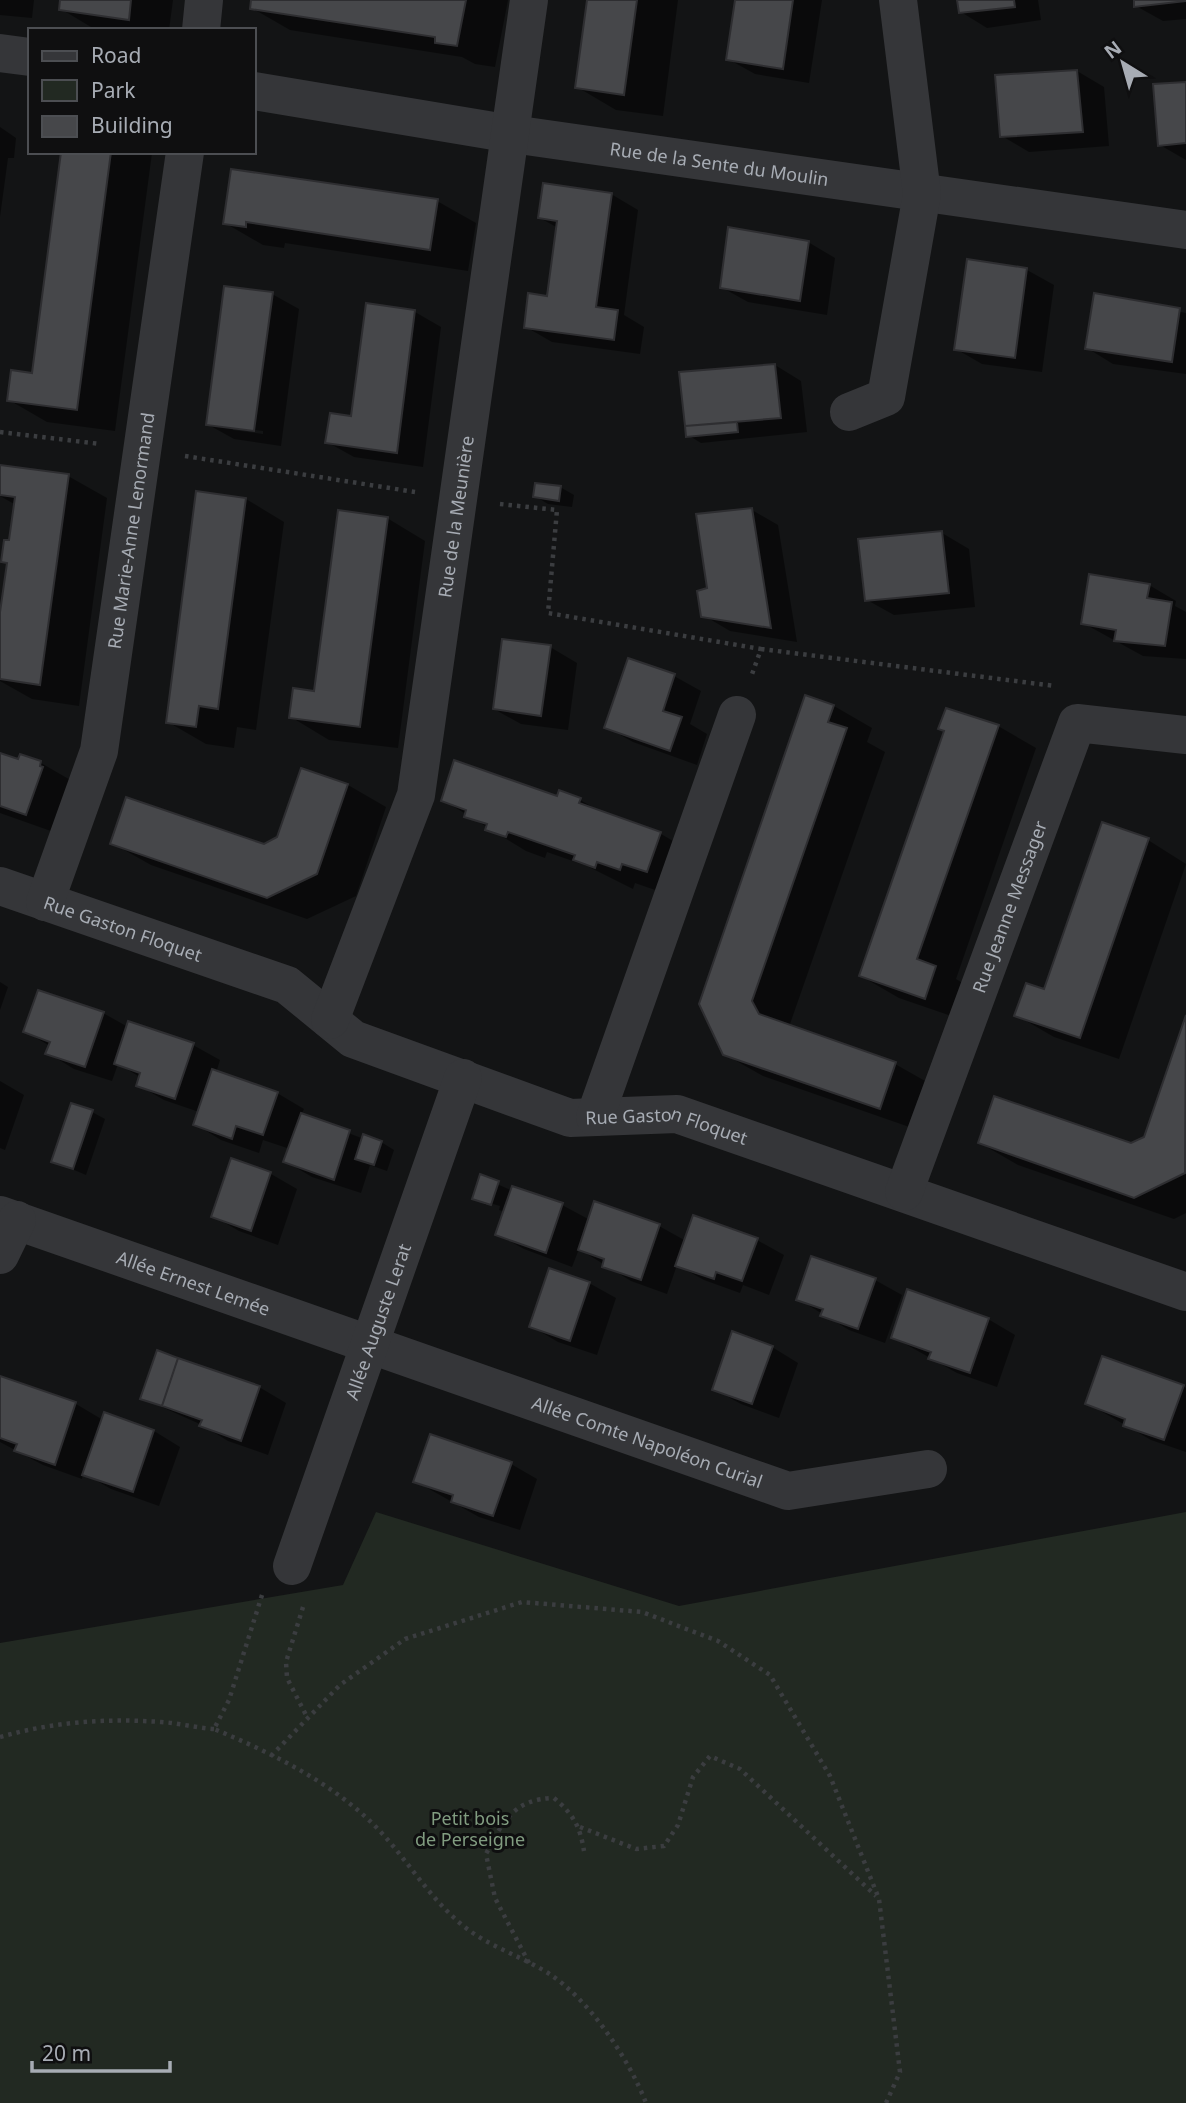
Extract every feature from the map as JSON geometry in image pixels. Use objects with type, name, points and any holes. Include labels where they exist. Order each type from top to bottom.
[{"type":"street","points":[[201,28],[204,0]]},
{"type":"street","name":"Rue de la Meunière","points":[[330,1020],[416,795],[529,0]]},
{"type":"street","points":[[849,412],[886,397],[922,194],[898,0]]},
{"type":"street","points":[[0,53],[28,57]]},
{"type":"street","name":"Rue de la Sente du Moulin","points":[[256,91],[512,134],[1186,230]]},
{"type":"street","name":"Rue Marie-Anne Lenormand","points":[[45,902],[99,751],[185,154]]},
{"type":"street","points":[[594,1117],[737,715]]},
{"type":"street","name":"Rue Jeanne Messager","points":[[904,1192],[1077,723],[1186,735]]},
{"type":"street","name":"Rue Gaston Floquet","points":[[0,886],[287,985],[353,1039],[570,1118],[677,1114],[1186,1292]]},
{"type":"street","name":"Allée Auguste Lerat","points":[[292,1566],[463,1079]]},
{"type":"street","name":"Allée Ernest Lemée","points":[[0,1255],[8,1218],[371,1345]]},
{"type":"street","name":"Allée Comte Napoléon Curial","points":[[371,1345],[788,1491],[928,1469]]},
{"type":"path","points":[[0,432],[142,449],[459,499],[557,510],[548,613],[761,649],[1059,686],[1054,697]]},
{"type":"path","points":[[737,715],[761,649]]},
{"type":"path","points":[[214,1729],[229,1700],[263,1593]]},
{"type":"path","points":[[271,1756],[340,1685],[405,1639],[522,1602],[642,1612],[718,1642],[770,1675],[830,1776],[879,1899],[900,2072],[886,2103]]},
{"type":"path","points":[[305,1603],[286,1662],[286,1678],[307,1717]]},
{"type":"path","points":[[0,1737],[32,1728],[98,1719],[163,1722],[214,1729],[271,1756],[322,1785],[378,1829],[424,1888],[460,1924],[491,1946],[550,1975],[601,2024],[635,2076],[646,2103]]},
{"type":"path","points":[[580,1828],[636,1849],[664,1846],[678,1825],[692,1777],[710,1756],[740,1769],[879,1899]]},
{"type":"path","points":[[530,1963],[495,1898],[486,1854],[504,1819],[533,1798],[554,1798],[568,1810],[580,1828],[584,1851]]},
{"type":"green space","name":"Petit bois de Perseigne","points":[[376,1512],[679,1606],[1186,1512],[1186,2103],[0,2103],[0,1643],[343,1585]]},
{"type":"building","points":[[60,0],[131,0],[129,20],[59,10]]},
{"type":"building","points":[[251,0],[466,0],[457,46],[435,43],[435,37],[250,9]]},
{"type":"building","points":[[587,0],[637,0],[624,95],[575,88]]},
{"type":"building","points":[[735,0],[793,0],[783,69],[726,60]]},
{"type":"building","points":[[957,0],[1014,0],[1015,7],[959,13]]},
{"type":"building","points":[[1134,0],[1186,0],[1186,1],[1134,7]]},
{"type":"building","points":[[1077,70],[1083,132],[1000,137],[995,75]]},
{"type":"building","points":[[1186,82],[1186,143],[1158,146],[1153,84]]},
{"type":"building","points":[[61,154],[111,154],[77,410],[7,401],[11,370],[32,373]]},
{"type":"building","points":[[231,169],[438,199],[430,250],[246,222],[246,227],[223,224]]},
{"type":"building","points":[[543,183],[612,193],[596,307],[618,310],[614,340],[524,328],[528,293],[547,296],[557,221],[538,218]]},
{"type":"building","points":[[728,227],[809,241],[800,301],[720,288]]},
{"type":"building","points":[[967,259],[1027,268],[1015,358],[954,350]]},
{"type":"building","points":[[224,286],[273,292],[254,431],[206,425]]},
{"type":"building","points":[[1094,293],[1180,308],[1172,362],[1085,349]]},
{"type":"building","points":[[366,303],[415,310],[397,453],[325,443],[330,413],[351,416]]},
{"type":"building","points":[[775,364],[781,418],[685,426],[679,372]]},
{"type":"building","points":[[737,422],[738,432],[686,437],[685,426]]},
{"type":"building","points":[[0,465],[69,474],[40,685],[0,679],[0,612],[7,563],[1,562],[4,540],[9,540],[15,497],[0,495]]},
{"type":"building","points":[[535,483],[561,486],[559,501],[533,497]]},
{"type":"building","points":[[196,491],[246,498],[218,709],[199,706],[196,727],[166,723]]},
{"type":"building","points":[[752,508],[771,628],[701,617],[697,591],[707,588],[696,514]]},
{"type":"building","points":[[338,510],[388,517],[360,727],[289,718],[293,688],[314,691]]},
{"type":"building","points":[[942,531],[949,593],[865,601],[858,539]]},
{"type":"building","points":[[1089,574],[1150,584],[1147,598],[1172,602],[1165,646],[1114,641],[1116,630],[1081,624]]},
{"type":"building","points":[[502,639],[551,645],[541,716],[493,709]]},
{"type":"building","points":[[628,658],[675,674],[663,711],[682,717],[670,751],[604,728]]},
{"type":"building","points":[[805,695],[834,705],[828,722],[847,728],[752,1001],[759,1014],[896,1062],[880,1109],[723,1055],[699,1004]]},
{"type":"building","points":[[946,708],[999,725],[917,959],[936,966],[925,999],[859,976],[944,731],[938,729]]},
{"type":"building","points":[[0,753],[18,759],[20,754],[41,761],[40,766],[43,767],[26,815],[0,806]]},
{"type":"building","points":[[454,760],[557,796],[559,790],[581,798],[579,803],[661,832],[647,872],[622,864],[620,870],[597,862],[595,868],[573,860],[575,855],[508,832],[506,837],[485,830],[487,824],[464,817],[466,810],[441,801]]},
{"type":"building","points":[[301,768],[348,784],[317,874],[267,898],[110,844],[126,797],[264,844],[277,837]]},
{"type":"building","points":[[1102,822],[1149,838],[1080,1038],[1014,1016],[1026,983],[1044,989]]},
{"type":"building","points":[[38,990],[104,1012],[85,1067],[45,1054],[50,1042],[23,1032]]},
{"type":"building","points":[[1186,1015],[1185,1173],[1134,1198],[978,1143],[994,1096],[1131,1143],[1144,1137]]},
{"type":"building","points":[[128,1021],[194,1043],[175,1099],[136,1086],[140,1073],[114,1064]]},
{"type":"building","points":[[212,1069],[278,1092],[263,1135],[236,1126],[232,1139],[193,1125]]},
{"type":"building","points":[[71,1103],[93,1110],[73,1169],[51,1162]]},
{"type":"building","points":[[301,1113],[350,1130],[334,1180],[283,1162]]},
{"type":"building","points":[[363,1134],[382,1141],[374,1165],[355,1159]]},
{"type":"building","points":[[231,1158],[271,1172],[251,1231],[211,1217]]},
{"type":"building","points":[[480,1174],[499,1181],[491,1205],[472,1199]]},
{"type":"building","points":[[512,1186],[563,1203],[546,1253],[495,1235]]},
{"type":"building","points":[[594,1201],[660,1224],[641,1280],[602,1267],[604,1259],[578,1250]]},
{"type":"building","points":[[693,1215],[758,1238],[742,1281],[716,1272],[714,1279],[675,1266]]},
{"type":"building","points":[[811,1256],[876,1278],[858,1329],[820,1316],[823,1309],[796,1300]]},
{"type":"building","points":[[549,1268],[590,1282],[570,1341],[529,1327]]},
{"type":"building","points":[[907,1289],[989,1318],[970,1373],[928,1359],[931,1352],[891,1338]]},
{"type":"building","points":[[732,1331],[773,1346],[752,1404],[712,1390]]},
{"type":"building","points":[[157,1350],[178,1358],[162,1406],[140,1399]]},
{"type":"building","points":[[1102,1356],[1184,1385],[1164,1440],[1123,1426],[1125,1419],[1085,1404]]},
{"type":"building","points":[[178,1358],[260,1386],[241,1441],[199,1426],[202,1420],[162,1406]]},
{"type":"building","points":[[0,1376],[76,1402],[55,1465],[14,1451],[17,1444],[0,1438]]},
{"type":"building","points":[[104,1412],[154,1430],[133,1492],[82,1475]]},
{"type":"building","points":[[430,1434],[512,1462],[493,1516],[451,1502],[453,1495],[413,1482]]}]
